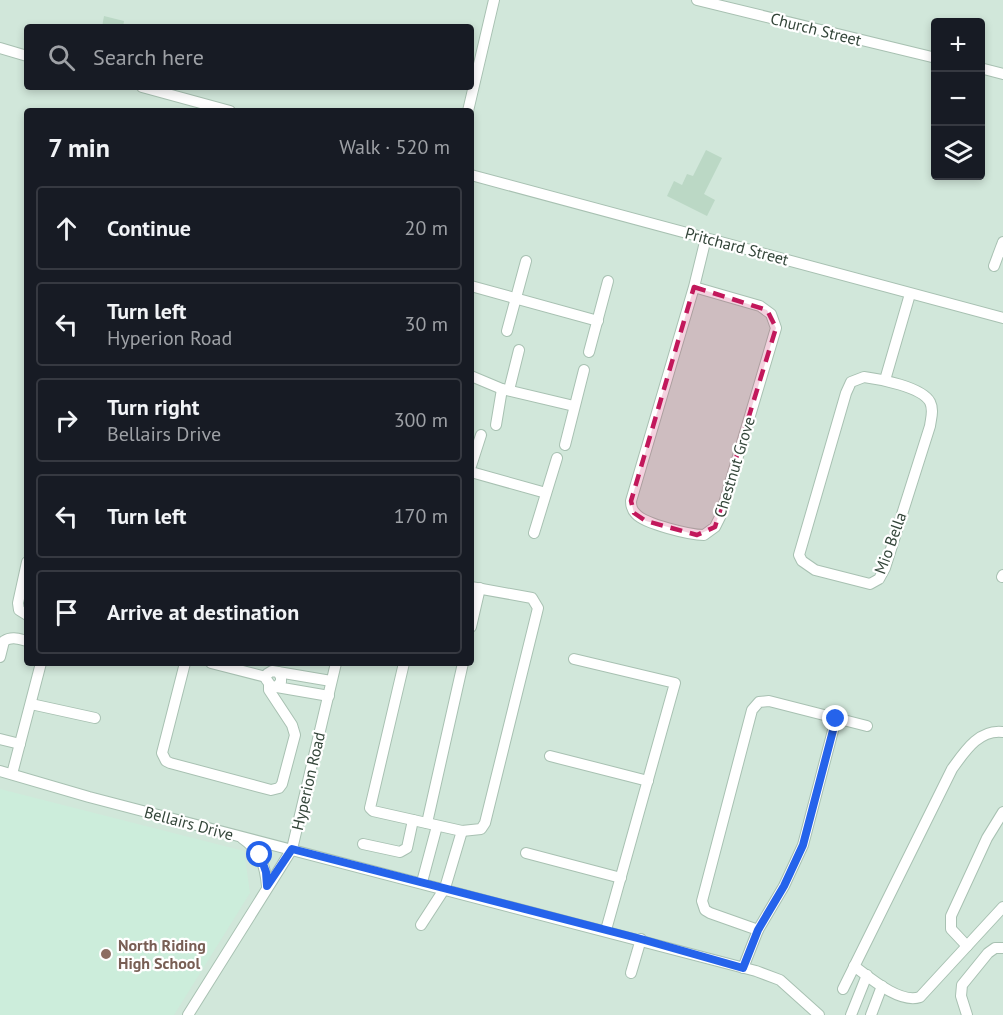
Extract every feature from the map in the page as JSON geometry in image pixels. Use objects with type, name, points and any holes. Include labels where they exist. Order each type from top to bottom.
[{"type":"street","points":[[474,85],[494,0]]},
{"type":"street","name":"Church Street","points":[[697,0],[931,57]]},
{"type":"street","points":[[0,48],[24,55]]},
{"type":"street","points":[[985,70],[1003,74]]},
{"type":"street","points":[[153,90],[219,108]]},
{"type":"street","points":[[469,108],[473,90]]},
{"type":"street","name":"Pritchard Street","points":[[474,176],[1003,318]]},
{"type":"street","name":"Chestnut Grove","points":[[694,287],[760,306],[771,314],[776,328],[720,517],[715,527],[704,535],[689,533],[639,518],[631,508],[631,501],[694,287],[706,238]]},
{"type":"street","points":[[994,266],[1003,242]]},
{"type":"street","points":[[507,331],[526,261]]},
{"type":"street","points":[[589,352],[608,281]]},
{"type":"street","points":[[474,287],[598,321]]},
{"type":"street","points":[[885,380],[910,294]]},
{"type":"street","points":[[496,426],[505,389],[519,350]]},
{"type":"street","points":[[565,445],[584,370]]},
{"type":"street","points":[[474,377],[505,389],[574,406]]},
{"type":"street","name":"Mio Bella","points":[[857,378],[885,380],[925,396],[930,402],[932,416],[885,568],[879,579],[865,584],[807,566],[799,555],[848,387],[857,378]]},
{"type":"street","points":[[474,457],[481,435]]},
{"type":"street","points":[[534,533],[557,458]]},
{"type":"street","points":[[474,473],[546,493]]},
{"type":"street","points":[[24,576],[18,603],[19,610],[24,613]]},
{"type":"street","points":[[403,666],[370,808],[373,811],[462,831],[482,829],[538,608],[532,598],[475,587]]},
{"type":"street","points":[[0,657],[4,641],[12,638],[24,640]]},
{"type":"street","points":[[574,658],[675,683],[606,930]]},
{"type":"street","points":[[12,774],[40,666]]},
{"type":"street","points":[[184,666],[162,753],[163,758],[170,764],[271,790],[279,788],[282,784],[295,735],[292,725],[269,690],[274,676]]},
{"type":"street","points":[[226,666],[274,676],[331,681]]},
{"type":"street","name":"Hyperion Road","points":[[188,1015],[292,849],[335,666]]},
{"type":"street","points":[[422,882],[462,666]]},
{"type":"street","points":[[274,676],[328,696]]},
{"type":"street","points":[[758,930],[710,913],[705,910],[702,901],[752,710],[763,700],[867,726]]},
{"type":"street","points":[[30,704],[95,718]]},
{"type":"street","points":[[743,968],[758,930],[784,886],[803,845],[836,719]]},
{"type":"street","points":[[843,989],[952,769],[974,741],[992,732],[1003,732]]},
{"type":"street","points":[[0,739],[20,744]]},
{"type":"street","points":[[550,756],[648,781]]},
{"type":"street","name":"Bellairs Drive","points":[[0,771],[238,836],[756,970],[780,980],[819,1015]]},
{"type":"street","points":[[967,946],[951,929],[951,916],[987,838],[1003,812]]},
{"type":"street","points":[[363,844],[404,851],[407,848],[413,820]]},
{"type":"street","points":[[421,925],[445,888],[462,831]]},
{"type":"street","points":[[238,836],[255,848],[260,855],[266,872],[267,886]]},
{"type":"street","points":[[526,853],[621,878]]},
{"type":"street","points":[[854,966],[882,986],[908,999],[920,997],[1003,907]]},
{"type":"street","points":[[631,973],[641,939]]},
{"type":"street","points":[[967,1015],[961,996],[962,985],[988,953],[994,948],[1003,948]]},
{"type":"street","points":[[851,1015],[867,975]]},
{"type":"street","points":[[872,1015],[882,986]]},
{"type":"highlighted area","points":[[694,287],[767,310],[776,328],[715,527],[697,535],[646,521],[634,513],[631,501]]},
{"type":"shaded area","points":[[0,0],[1003,0],[1003,1015],[0,1015]]},
{"type":"shaded area","name":"North Riding High School","points":[[0,789],[244,851],[250,893],[174,1015],[0,1015]]},
{"type":"building","points":[[104,16],[124,21],[124,24],[103,24]]},
{"type":"building","points":[[706,150],[722,158],[704,194],[715,200],[707,216],[667,196],[674,181],[682,185],[687,174],[693,176]]},
{"type":"place","name":"North Riding High School","points":[[106,954]]},
{"type":"route","points":[[260,855],[266,872],[267,886],[292,849],[641,939],[743,968],[758,930],[784,886],[803,845],[836,719]]}]
